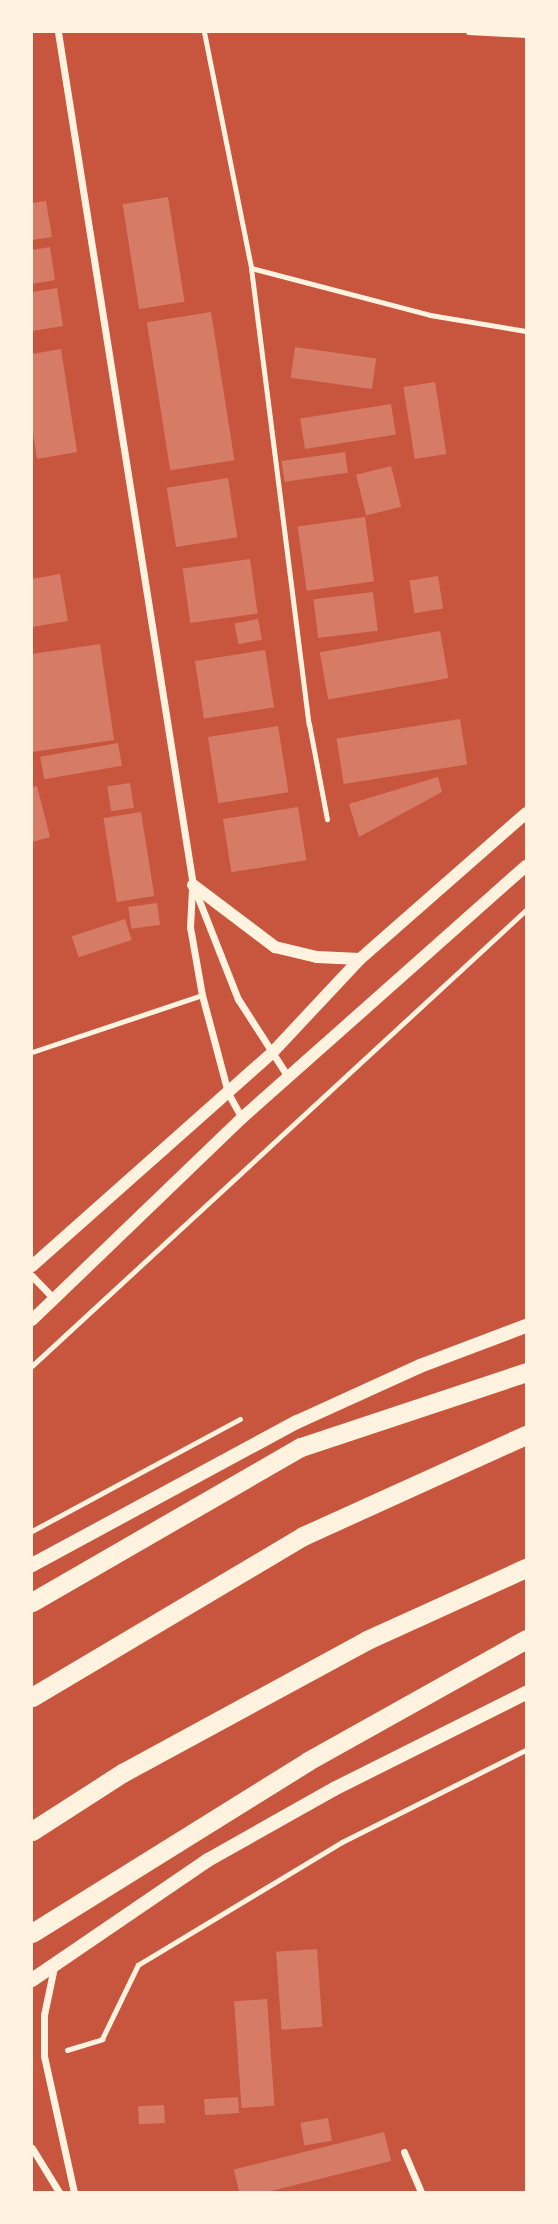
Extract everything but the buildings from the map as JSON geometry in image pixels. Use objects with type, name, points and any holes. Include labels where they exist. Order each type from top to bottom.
[{"type":"highway","points":[[32,1602],[301,1447],[527,1372]]},
{"type":"highway","points":[[32,1697],[303,1536],[527,1434]]},
{"type":"highway","points":[[32,1831],[124,1772],[367,1640],[527,1567]]},
{"type":"highway","points":[[32,1933],[308,1761],[527,1639]]},
{"type":"main road","points":[[32,1564],[297,1422],[421,1366],[527,1326]]},
{"type":"main road","points":[[32,1980],[208,1860],[334,1788],[527,1692]]},
{"type":"street","points":[[58,32],[192,885],[190,927],[202,995],[228,1093],[242,1118]]},
{"type":"street","points":[[32,1266],[271,1054],[360,959],[527,813]]},
{"type":"street","points":[[32,1320],[242,1118],[527,866]]},
{"type":"street","points":[[192,885],[275,947],[317,957],[360,959]]},
{"type":"street","points":[[192,885],[238,999],[288,1077]]},
{"type":"street","points":[[32,1276],[54,1299]]},
{"type":"street","points":[[55,1964],[44,2015],[44,2056],[74,2193]]},
{"type":"street","points":[[32,2148],[59,2193]]},
{"type":"street","points":[[404,2152],[421,2193]]},
{"type":"lane","points":[[204,32],[251,268],[309,724],[327,819]]},
{"type":"lane","points":[[468,32],[527,35]]},
{"type":"lane","points":[[251,268],[430,315],[527,331]]},
{"type":"lane","points":[[32,1052],[202,995]]},
{"type":"path","points":[[32,1366],[453,973],[527,910]]},
{"type":"path","points":[[44,2056],[102,2039],[138,1965],[342,1842],[527,1750]]}]
